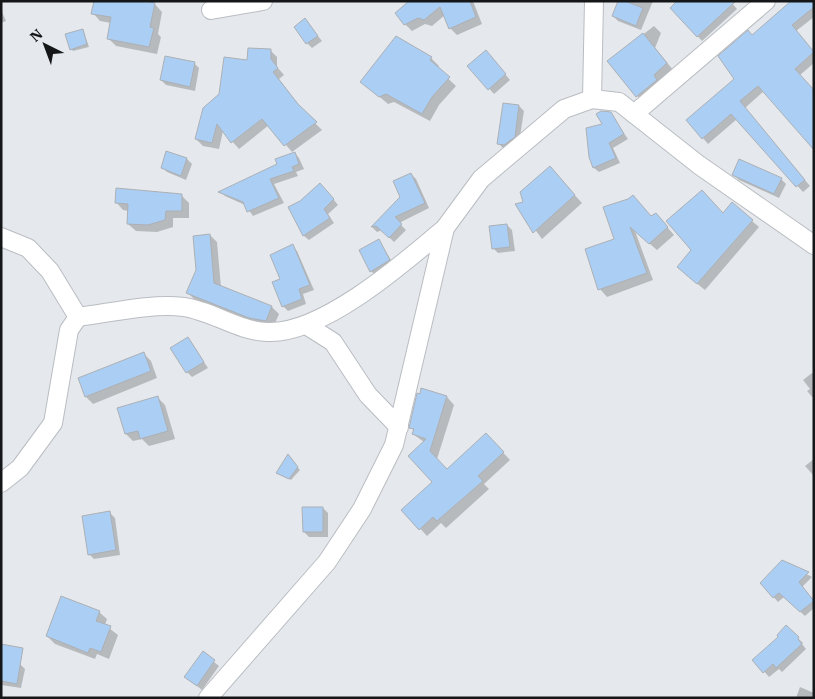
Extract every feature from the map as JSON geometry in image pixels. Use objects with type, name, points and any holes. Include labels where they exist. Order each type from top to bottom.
[{"type":"street","points":[[210,10],[264,1]]},
{"type":"street","points":[[592,99],[594,1]]},
{"type":"street","points":[[634,114],[766,1]]},
{"type":"street","points":[[1,482],[20,468],[53,423],[69,330],[78,317],[165,307],[185,307],[260,332],[269,333],[306,325],[379,284],[445,228],[481,179],[564,109],[592,99],[619,102],[698,165],[814,245]]},
{"type":"street","points":[[208,698],[327,562],[362,509],[394,445],[445,228]]},
{"type":"street","points":[[1,237],[28,248],[50,270],[78,317]]},
{"type":"street","points":[[306,325],[333,342],[368,395],[399,427]]},
{"type":"building","points":[[94,1],[145,1],[155,3],[150,27],[154,28],[149,47],[107,39],[111,17],[91,14]]},
{"type":"building","points":[[409,1],[470,1],[476,17],[449,29],[440,7],[424,20],[418,18],[404,25],[395,13]]},
{"type":"building","points":[[618,1],[625,1],[643,8],[636,26],[612,16]]},
{"type":"building","points":[[677,1],[736,1],[697,37],[670,8]]},
{"type":"building","points":[[791,1],[814,1],[814,7],[792,25],[814,52],[795,69],[814,90],[814,150],[758,86],[740,101],[805,180],[796,187],[731,114],[702,139],[686,120],[734,79],[718,56],[748,30],[752,35]]},
{"type":"building","points":[[305,18],[318,36],[306,44],[294,27]]},
{"type":"building","points":[[83,29],[87,44],[70,50],[65,34]]},
{"type":"building","points":[[643,33],[667,63],[654,75],[657,80],[636,97],[607,61]]},
{"type":"building","points":[[396,36],[432,57],[430,60],[450,77],[432,97],[422,114],[386,94],[379,97],[360,82]]},
{"type":"building","points":[[248,48],[271,49],[271,59],[278,68],[273,72],[298,104],[317,122],[284,146],[262,119],[231,143],[217,124],[212,143],[195,139],[203,108],[219,94],[224,57],[247,60]]},
{"type":"building","points":[[486,50],[506,74],[488,90],[467,66]]},
{"type":"building","points":[[165,56],[195,62],[190,87],[160,80]]},
{"type":"building","points":[[503,103],[519,105],[515,137],[504,145],[497,144]]},
{"type":"building","points":[[601,111],[611,112],[624,134],[609,143],[616,158],[593,168],[589,157],[586,128],[602,124],[596,114]]},
{"type":"building","points":[[166,151],[187,158],[181,176],[161,168]]},
{"type":"building","points":[[295,152],[299,164],[292,167],[294,171],[270,179],[279,198],[247,212],[243,202],[218,192],[277,164],[275,159]]},
{"type":"building","points":[[739,159],[782,178],[774,194],[732,175]]},
{"type":"building","points":[[550,166],[575,195],[533,233],[515,204],[523,202],[520,192]]},
{"type":"building","points":[[411,173],[425,203],[395,217],[402,224],[389,238],[376,226],[371,227],[400,197],[393,181]]},
{"type":"building","points":[[320,183],[334,199],[324,209],[330,218],[303,236],[288,207],[300,201]]},
{"type":"building","points":[[116,188],[182,194],[182,211],[166,211],[165,220],[148,225],[127,224],[128,204],[115,203]]},
{"type":"building","points":[[702,190],[723,213],[732,202],[753,220],[697,284],[677,267],[691,250],[666,221]]},
{"type":"building","points":[[633,195],[651,216],[656,213],[668,227],[649,244],[630,227],[647,273],[598,290],[585,249],[614,239],[603,207],[628,199]]},
{"type":"building","points":[[507,224],[510,247],[492,249],[489,226]]},
{"type":"building","points":[[210,234],[214,283],[272,306],[266,321],[249,318],[186,293],[196,270],[193,236]]},
{"type":"building","points":[[379,239],[390,260],[370,272],[359,250]]},
{"type":"building","points":[[293,244],[310,285],[299,289],[302,299],[282,307],[272,282],[280,279],[270,255]]},
{"type":"building","points":[[188,337],[204,362],[186,373],[170,348]]},
{"type":"building","points":[[144,352],[151,371],[85,397],[78,378]]},
{"type":"building","points":[[421,388],[447,396],[430,451],[447,469],[486,433],[504,452],[478,476],[483,481],[437,521],[433,517],[419,530],[401,510],[432,482],[408,456],[426,439],[412,434],[414,429],[409,428],[417,393],[420,394]]},
{"type":"building","points":[[158,396],[168,431],[140,439],[138,431],[125,434],[117,408]]},
{"type":"building","points":[[288,454],[298,467],[289,479],[276,473]]},
{"type":"building","points":[[302,507],[323,507],[323,532],[303,532]]},
{"type":"building","points":[[110,511],[116,550],[88,555],[82,516]]},
{"type":"building","points":[[782,560],[809,572],[799,582],[814,601],[800,612],[779,593],[773,598],[760,583]]},
{"type":"building","points":[[61,596],[100,611],[96,621],[111,626],[101,652],[90,648],[88,653],[46,636]]},
{"type":"building","points":[[786,625],[799,637],[798,639],[802,644],[776,668],[773,664],[763,673],[752,660],[778,637],[777,635]]},
{"type":"building","points":[[1,644],[23,648],[17,684],[1,681]]},
{"type":"building","points":[[203,651],[215,660],[197,686],[184,677]]}]
